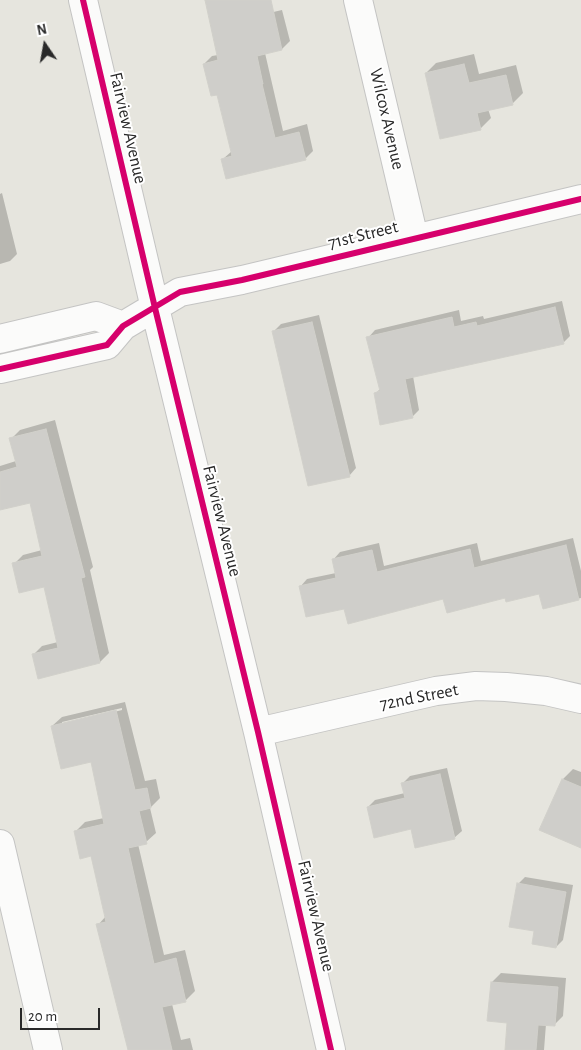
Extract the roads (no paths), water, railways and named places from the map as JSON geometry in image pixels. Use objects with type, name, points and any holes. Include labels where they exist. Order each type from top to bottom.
[{"type":"street","name":"Fairview Avenue","points":[[83,0],[155,308],[258,732],[331,1050]]},
{"type":"street","name":"Wilcox Avenue","points":[[358,0],[414,238]]},
{"type":"street","name":"71st Street","points":[[0,370],[106,345],[123,326],[180,292],[242,280],[581,199]]},
{"type":"street","points":[[0,339],[96,316],[123,326]]},
{"type":"street","name":"72nd Street","points":[[258,732],[436,691],[476,686],[536,690],[581,700]]},
{"type":"street","points":[[0,844],[48,1050]]}]
